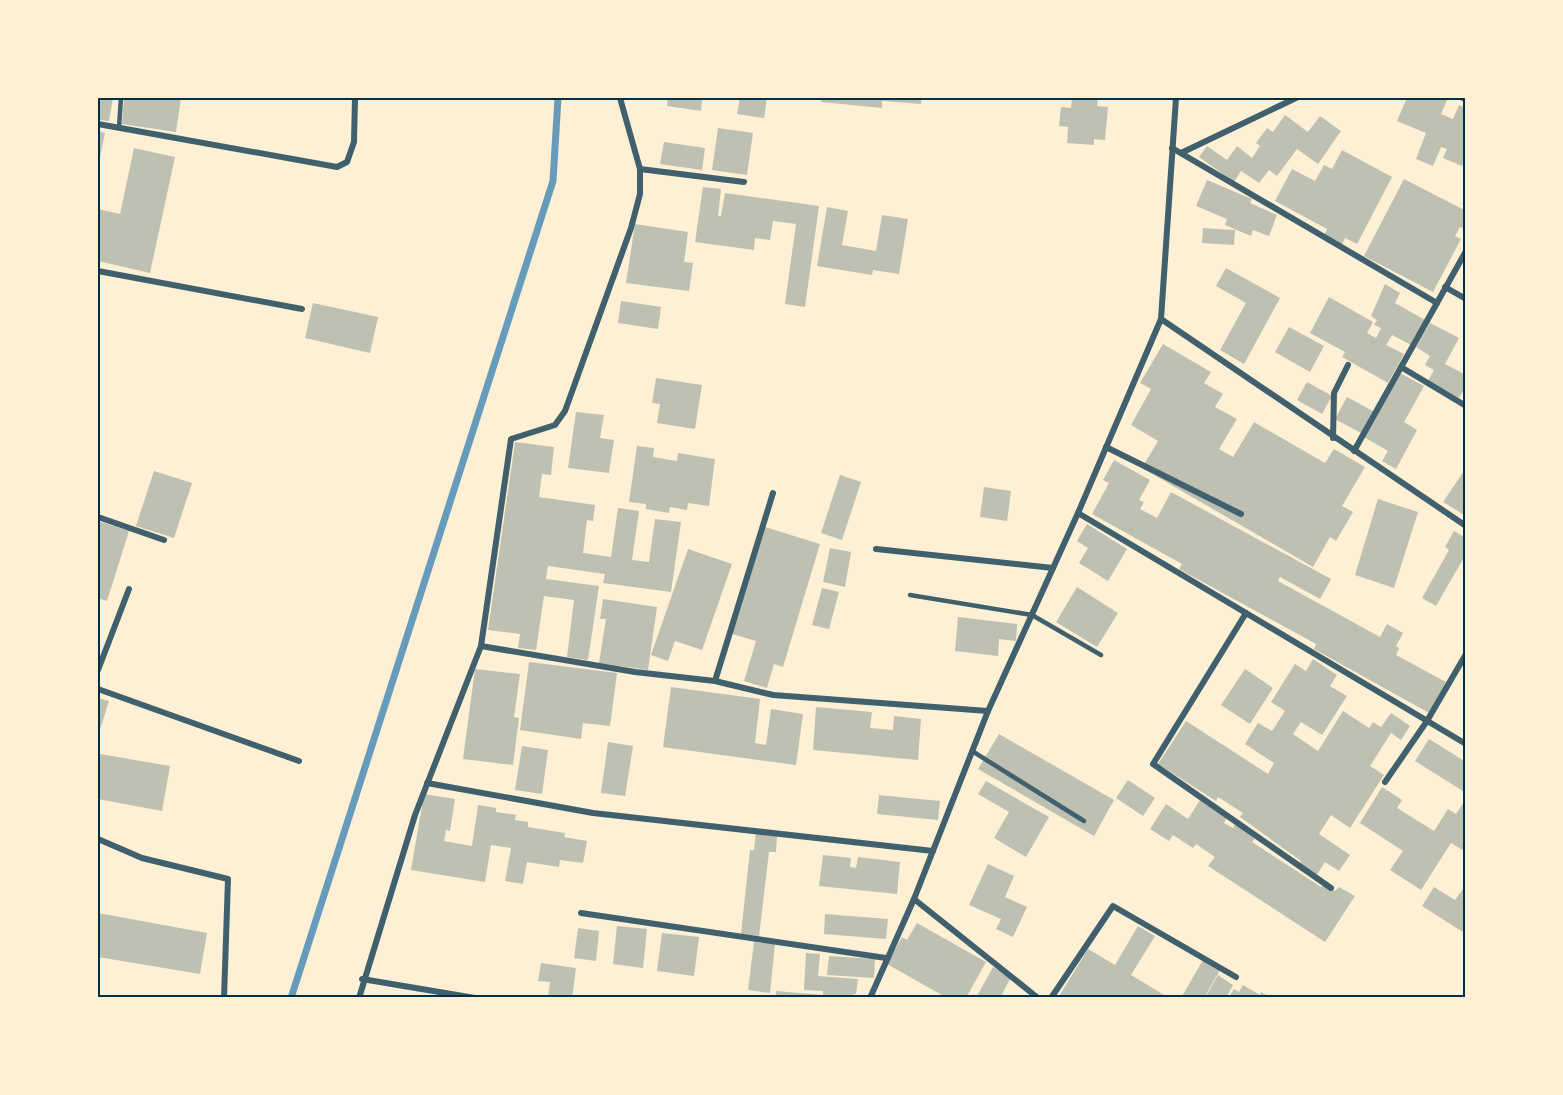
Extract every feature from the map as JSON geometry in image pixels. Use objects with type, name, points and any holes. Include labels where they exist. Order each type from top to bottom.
[{"type":"street","points":[[98,124],[341,166],[347,162],[352,151],[356,98]]},
{"type":"street","points":[[358,998],[362,979],[427,783],[481,646],[511,439],[555,425],[565,411],[631,228],[640,194],[640,169],[620,98]]},
{"type":"street","points":[[870,998],[914,899],[988,711],[1078,513],[1161,318],[1176,98]]},
{"type":"street","points":[[1181,153],[1296,98]]},
{"type":"street","points":[[1172,148],[1437,303]]},
{"type":"street","points":[[640,169],[744,182]]},
{"type":"street","points":[[1354,451],[1466,251]]},
{"type":"street","points":[[98,271],[302,309]]},
{"type":"street","points":[[1445,287],[1466,299]]},
{"type":"street","points":[[1161,318],[1333,438],[1466,526]]},
{"type":"street","points":[[1333,438],[1334,393],[1348,365]]},
{"type":"street","points":[[1401,366],[1466,406]]},
{"type":"street","points":[[1106,447],[1241,514]]},
{"type":"street","points":[[715,681],[773,493]]},
{"type":"street","points":[[1078,513],[1466,744]]},
{"type":"street","points":[[98,517],[164,540]]},
{"type":"street","points":[[876,549],[1053,568]]},
{"type":"street","points":[[98,670],[129,588]]},
{"type":"street","points":[[1246,613],[1153,764],[1331,888]]},
{"type":"street","points":[[481,646],[635,672],[715,681],[773,695],[988,711]]},
{"type":"street","points":[[1385,782],[1427,721],[1466,654]]},
{"type":"street","points":[[98,690],[299,761]]},
{"type":"street","points":[[427,783],[593,813],[933,851]]},
{"type":"street","points":[[98,839],[142,858],[228,879],[224,998]]},
{"type":"street","points":[[914,899],[1038,998]]},
{"type":"street","points":[[1051,998],[1113,906],[1236,977]]},
{"type":"street","points":[[581,913],[886,958]]},
{"type":"street","points":[[362,979],[475,998]]},
{"type":"lane","points":[[119,127],[121,98]]},
{"type":"lane","points":[[910,596],[1032,615],[1101,656]]},
{"type":"lane","points":[[972,751],[1084,821]]},
{"type":"lane","points":[[98,839],[98,845]]},
{"type":"building","points":[[98,98],[113,98],[109,121],[98,120]]},
{"type":"building","points":[[124,98],[181,98],[176,132],[122,124]]},
{"type":"building","points":[[668,98],[702,98],[701,111],[667,106]]},
{"type":"building","points":[[740,98],[767,98],[764,118],[737,114]]},
{"type":"building","points":[[822,98],[922,98],[921,104],[882,101],[882,108],[821,102]]},
{"type":"building","points":[[1072,98],[1098,98],[1097,106],[1108,107],[1105,140],[1094,139],[1094,145],[1067,143],[1068,127],[1059,126],[1061,107],[1071,108]]},
{"type":"building","points":[[1407,98],[1447,100],[1441,114],[1453,119],[1459,105],[1466,108],[1466,158],[1462,166],[1443,158],[1447,149],[1441,147],[1433,166],[1416,159],[1426,133],[1397,121]]},
{"type":"building","points":[[1285,115],[1308,132],[1320,116],[1341,131],[1318,164],[1297,149],[1277,176],[1269,170],[1259,183],[1241,171],[1234,182],[1199,157],[1207,146],[1227,160],[1237,146],[1252,158],[1260,146],[1256,143],[1267,128],[1273,132]]},
{"type":"building","points":[[718,128],[753,133],[747,175],[712,170]]},
{"type":"building","points":[[98,131],[105,133],[99,162],[98,162]]},
{"type":"building","points":[[664,142],[705,148],[702,170],[660,164]]},
{"type":"building","points":[[134,148],[175,157],[150,273],[98,261],[98,209],[120,214]]},
{"type":"building","points":[[1342,150],[1392,177],[1357,244],[1345,238],[1342,245],[1324,236],[1327,229],[1275,201],[1292,169],[1315,181],[1324,165],[1332,169]]},
{"type":"building","points":[[1404,179],[1466,211],[1466,229],[1460,227],[1455,236],[1461,239],[1433,292],[1364,256]]},
{"type":"building","points":[[1207,180],[1252,199],[1250,203],[1277,215],[1269,236],[1253,230],[1251,236],[1225,225],[1227,219],[1196,206]]},
{"type":"building","points":[[703,187],[721,189],[718,216],[721,216],[725,193],[819,206],[805,307],[785,304],[796,224],[773,221],[770,240],[755,238],[754,250],[695,242]]},
{"type":"building","points":[[827,207],[848,211],[842,245],[876,251],[882,215],[908,219],[899,274],[873,270],[872,275],[817,266]]},
{"type":"building","points":[[635,224],[688,232],[684,262],[693,263],[689,291],[626,283]]},
{"type":"building","points":[[1203,228],[1235,230],[1234,245],[1202,243]]},
{"type":"building","points":[[1226,268],[1280,298],[1244,364],[1220,350],[1246,303],[1216,286]]},
{"type":"building","points":[[1385,284],[1400,293],[1395,303],[1425,320],[1411,345],[1392,335],[1386,345],[1404,354],[1388,383],[1342,357],[1345,352],[1310,333],[1329,297],[1373,322],[1367,333],[1376,338],[1381,328],[1374,325],[1377,320],[1371,316]]},
{"type":"building","points":[[621,301],[661,307],[658,329],[618,323]]},
{"type":"building","points":[[313,303],[378,317],[370,353],[305,338]]},
{"type":"building","points":[[1430,323],[1459,338],[1445,364],[1466,375],[1466,386],[1459,398],[1428,381],[1434,370],[1425,365],[1430,356],[1416,347]]},
{"type":"building","points":[[1289,327],[1324,346],[1310,372],[1275,352]]},
{"type":"building","points":[[1163,344],[1211,372],[1204,383],[1223,394],[1215,407],[1237,419],[1219,449],[1233,457],[1254,422],[1325,463],[1334,449],[1365,467],[1342,506],[1353,512],[1336,541],[1330,537],[1313,567],[1142,468],[1158,441],[1131,425],[1151,389],[1140,383]]},
{"type":"building","points":[[1400,373],[1424,386],[1404,422],[1417,430],[1396,469],[1382,461],[1388,451],[1364,437]]},
{"type":"building","points":[[656,378],[702,385],[695,429],[657,423],[660,404],[652,403]]},
{"type":"building","points":[[1307,382],[1332,396],[1322,414],[1297,400]]},
{"type":"building","points":[[1347,397],[1373,411],[1361,433],[1335,419]]},
{"type":"building","points":[[576,412],[604,415],[600,438],[614,440],[609,473],[568,468]]},
{"type":"building","points":[[515,442],[554,447],[551,475],[542,474],[539,497],[595,505],[593,521],[587,520],[583,553],[611,557],[618,508],[639,511],[632,560],[649,562],[655,519],[681,522],[671,592],[603,583],[605,574],[548,566],[546,579],[599,586],[588,660],[567,657],[574,600],[544,596],[536,650],[518,648],[520,634],[488,630]]},
{"type":"building","points":[[637,446],[654,448],[653,457],[677,461],[678,453],[715,459],[709,506],[688,503],[687,510],[670,507],[669,513],[646,509],[646,504],[629,502]]},
{"type":"building","points":[[1114,460],[1150,480],[1139,500],[1144,502],[1140,509],[1157,518],[1171,492],[1331,579],[1320,599],[1280,577],[1278,581],[1380,637],[1387,624],[1403,633],[1396,646],[1399,648],[1396,655],[1446,682],[1429,713],[1314,649],[1316,644],[1179,569],[1182,564],[1092,514],[1109,483],[1103,480]]},
{"type":"building","points":[[1466,468],[1466,516],[1443,502]]},
{"type":"building","points":[[154,471],[192,483],[174,538],[136,526]]},
{"type":"building","points":[[840,475],[861,482],[842,540],[821,533]]},
{"type":"building","points":[[984,487],[1011,491],[1007,521],[980,517]]},
{"type":"building","points":[[1378,499],[1418,512],[1394,588],[1355,575]]},
{"type":"building","points":[[98,521],[129,531],[107,601],[98,598]]},
{"type":"building","points":[[1087,524],[1127,549],[1108,581],[1079,563],[1088,548],[1077,541]]},
{"type":"building","points":[[765,527],[820,544],[783,667],[774,664],[767,688],[744,681],[756,641],[732,634]]},
{"type":"building","points":[[1454,531],[1466,538],[1466,554],[1436,606],[1422,598],[1449,550],[1445,547]]},
{"type":"building","points":[[830,548],[851,552],[845,587],[823,582]]},
{"type":"building","points":[[688,549],[732,564],[702,650],[675,641],[668,661],[651,655]]},
{"type":"building","points":[[1077,587],[1118,613],[1097,647],[1056,622]]},
{"type":"building","points":[[822,588],[839,592],[829,629],[812,625]]},
{"type":"building","points":[[603,599],[657,607],[648,670],[599,663],[606,619],[600,619]]},
{"type":"building","points":[[958,617],[1017,624],[1016,641],[999,639],[998,656],[955,651]]},
{"type":"building","points":[[1313,659],[1337,675],[1330,686],[1347,696],[1322,735],[1301,722],[1293,734],[1318,751],[1343,711],[1369,728],[1373,722],[1381,727],[1391,713],[1410,726],[1401,740],[1391,733],[1370,766],[1384,775],[1350,828],[1331,815],[1319,834],[1350,855],[1339,871],[1325,862],[1316,876],[1299,865],[1301,861],[1240,817],[1243,813],[1218,797],[1216,801],[1158,764],[1186,721],[1268,774],[1274,763],[1245,744],[1258,723],[1272,731],[1285,711],[1271,702],[1295,664],[1306,671]]},
{"type":"building","points":[[529,662],[617,673],[610,726],[583,723],[581,739],[520,730]]},
{"type":"building","points":[[475,669],[520,674],[514,717],[519,718],[513,765],[463,759]]},
{"type":"building","points":[[1245,669],[1273,688],[1250,724],[1221,705]]},
{"type":"building","points":[[671,687],[760,699],[755,743],[766,745],[771,709],[803,714],[796,765],[663,747]]},
{"type":"building","points":[[98,698],[109,701],[98,736]]},
{"type":"building","points":[[816,707],[872,712],[870,728],[893,730],[894,716],[921,719],[918,760],[813,750]]},
{"type":"building","points":[[999,734],[1114,800],[1094,836],[978,769]]},
{"type":"building","points":[[1429,739],[1466,762],[1466,793],[1415,761]]},
{"type":"building","points":[[608,742],[633,746],[625,796],[601,793]]},
{"type":"building","points":[[522,746],[548,750],[542,794],[515,790]]},
{"type":"building","points":[[100,754],[170,766],[162,811],[98,799]]},
{"type":"building","points":[[1128,780],[1155,798],[1143,816],[1116,798]]},
{"type":"building","points":[[986,781],[1049,817],[1026,857],[994,838],[1009,812],[978,794]]},
{"type":"building","points":[[1382,787],[1402,800],[1397,808],[1434,831],[1448,809],[1456,814],[1466,799],[1466,852],[1451,843],[1421,890],[1390,870],[1403,851],[1360,823]]},
{"type":"building","points":[[424,794],[455,799],[450,831],[446,830],[444,841],[472,846],[478,805],[496,808],[496,812],[516,815],[515,820],[528,822],[528,827],[565,833],[564,837],[587,841],[583,863],[560,860],[559,867],[527,862],[523,884],[505,881],[511,848],[491,845],[485,882],[411,870]]},
{"type":"building","points":[[879,795],[940,801],[938,820],[877,814]]},
{"type":"building","points":[[1200,800],[1227,818],[1224,823],[1233,828],[1235,824],[1256,837],[1252,842],[1321,887],[1323,883],[1335,891],[1339,887],[1355,896],[1325,942],[1208,866],[1215,857],[1196,844],[1193,848],[1173,835],[1169,841],[1150,829],[1166,804],[1188,819]]},
{"type":"building","points":[[756,833],[777,836],[776,852],[769,852],[759,936],[741,934],[750,850],[754,850]]},
{"type":"building","points":[[823,855],[851,858],[850,867],[856,868],[858,857],[900,862],[897,894],[819,886]]},
{"type":"building","points":[[988,864],[1014,876],[1005,897],[1027,907],[1013,937],[996,929],[1001,919],[969,905]]},
{"type":"building","points":[[1466,885],[1466,934],[1422,906],[1434,887],[1455,900]]},
{"type":"building","points":[[98,913],[207,933],[200,974],[98,957]]},
{"type":"building","points":[[825,914],[888,919],[886,939],[824,934]]},
{"type":"building","points":[[917,923],[986,962],[966,998],[947,998],[887,964],[902,937],[907,940]]},
{"type":"building","points":[[617,926],[647,929],[643,968],[613,964]]},
{"type":"building","points":[[1138,926],[1155,936],[1131,975],[1169,998],[1058,998],[1088,949],[1115,965]]},
{"type":"building","points":[[578,928],[599,931],[596,961],[574,958]]},
{"type":"building","points":[[662,933],[699,937],[694,976],[657,971]]},
{"type":"building","points":[[754,942],[775,944],[770,993],[748,990]]},
{"type":"building","points":[[806,953],[820,954],[818,976],[858,979],[856,994],[853,994],[853,998],[776,998],[776,991],[823,995],[823,991],[804,990]]},
{"type":"building","points":[[829,956],[875,959],[874,978],[827,975]]},
{"type":"building","points":[[1203,960],[1220,970],[1204,998],[1181,998]]},
{"type":"building","points":[[541,963],[576,968],[572,998],[548,998],[550,982],[538,981]]},
{"type":"building","points":[[993,967],[1011,977],[1000,998],[976,998]]},
{"type":"building","points":[[1218,975],[1233,985],[1226,998],[1205,998]]},
{"type":"building","points":[[1243,985],[1260,995],[1261,992],[1271,998],[1228,998],[1234,989],[1239,992]]},
{"type":"waterway","points":[[291,998],[553,181],[558,98]]}]
